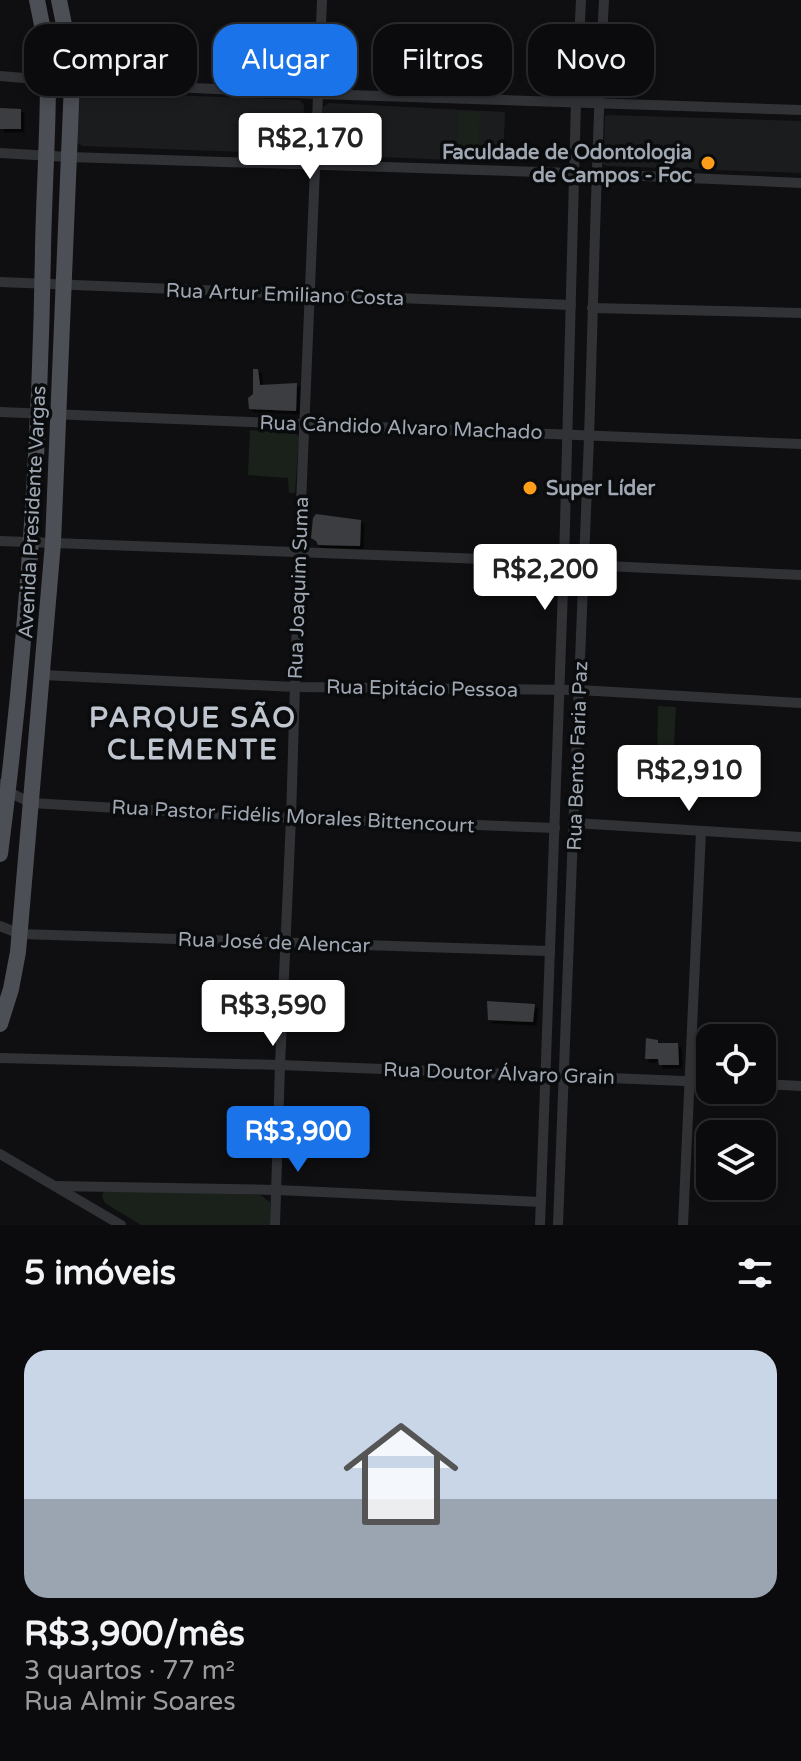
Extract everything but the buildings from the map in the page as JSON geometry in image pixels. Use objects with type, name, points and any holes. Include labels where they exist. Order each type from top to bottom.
[{"type":"main road","name":"Avenida Presidente Vargas","points":[[37,0],[42,24]]},
{"type":"main road","name":"Avenida Presidente Vargas","points":[[59,0],[64,24]]},
{"type":"main road","name":"Avenida Presidente Vargas","points":[[0,854],[4,788],[31,541],[39,414],[48,96]]},
{"type":"main road","name":"Avenida Presidente Vargas","points":[[0,1024],[18,952],[43,675],[53,543],[71,96]]},
{"type":"street","name":"Rua Joaquim Suma","points":[[321,24],[322,0]]},
{"type":"street","name":"Rua Bento Faria Paz","points":[[540,1225],[581,0]]},
{"type":"street","name":"Rua Bento Faria Paz","points":[[558,1225],[604,0]]},
{"type":"street","points":[[0,76],[24,78]]},
{"type":"street","points":[[357,95],[801,110]]},
{"type":"street","name":"Rua Joaquim Suma","points":[[275,1225],[318,96]]},
{"type":"street","points":[[0,153],[801,183]]},
{"type":"street","name":"Rua Artur Emiliano Costa","points":[[0,282],[571,305]]},
{"type":"street","points":[[592,308],[801,313]]},
{"type":"street","name":"Rua Cândido Alvaro Machado","points":[[0,412],[801,444]]},
{"type":"street","points":[[0,541],[564,562],[801,575]]},
{"type":"street","name":"Rua Epitácio Pessoa","points":[[43,675],[295,687],[579,690],[801,703]]},
{"type":"street","points":[[4,788],[31,803]]},
{"type":"street","name":"Rua Pastor Fidélis Morales Bittencourt","points":[[31,803],[291,818],[555,828]]},
{"type":"street","points":[[575,823],[801,837]]},
{"type":"street","points":[[683,1225],[701,831]]},
{"type":"street","name":"Rua José de Alencar","points":[[0,926],[20,934],[550,951]]},
{"type":"street","name":"Rua Doutor Álvaro Grain","points":[[0,1058],[696,1081]]},
{"type":"street","points":[[776,1085],[801,1086]]},
{"type":"street","points":[[0,1154],[121,1225]]},
{"type":"street","points":[[55,1186],[277,1190],[541,1202]]},
{"type":"shaded area","points":[[80,96],[300,100],[304,105],[303,150],[299,154],[83,146],[77,143]]},
{"type":"shaded area","points":[[329,103],[505,112],[503,162],[329,155],[321,150],[323,107]]},
{"type":"shaded area","points":[[458,111],[480,112],[479,155],[457,155]]},
{"type":"shaded area","points":[[605,116],[801,121],[801,173],[607,166],[603,164]]},
{"type":"shaded area","points":[[250,430],[296,434],[299,437],[295,493],[289,493],[288,478],[248,475]]},
{"type":"shaded area","points":[[658,706],[676,707],[673,761],[657,762]]},
{"type":"shaded area","points":[[107,1190],[260,1195],[270,1202],[270,1225],[141,1225],[105,1203],[102,1197]]},
{"type":"place","name":"Faculdade de Odontologia de Campos - Foc","points":[[708,163]]},
{"type":"place","name":"Super Líder","points":[[530,488]]},
{"type":"district","name":"PARQUE SÃO CLEMENTE","points":[[193,733]]}]
